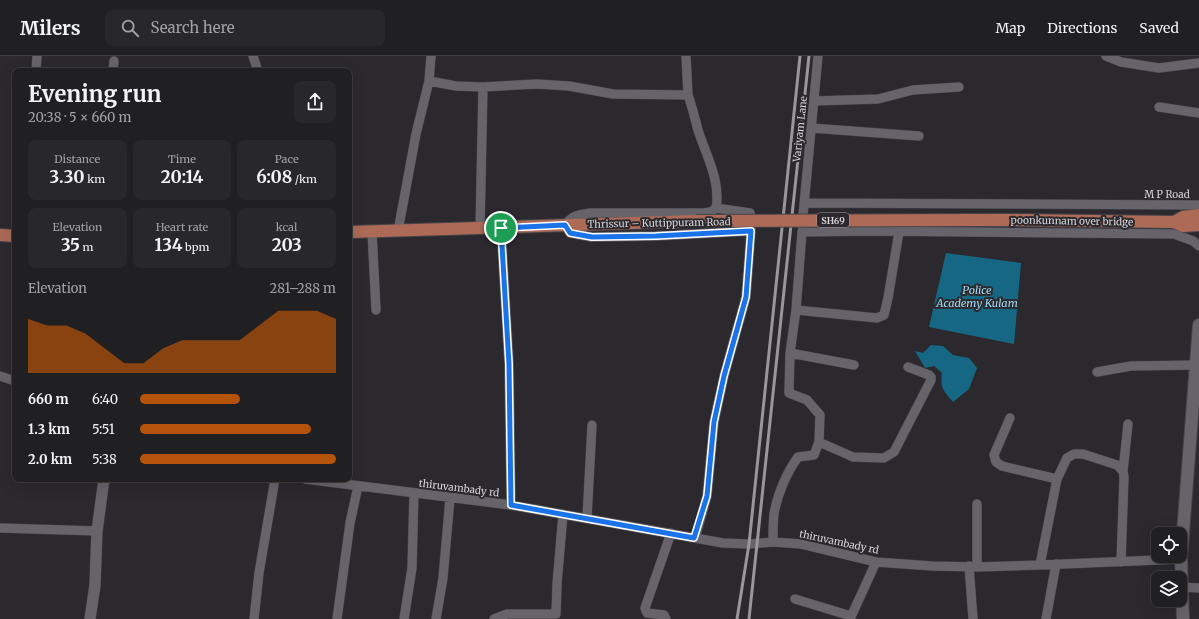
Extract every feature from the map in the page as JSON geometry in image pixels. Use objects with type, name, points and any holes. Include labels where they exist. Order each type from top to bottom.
[{"type":"main road","name":"poonkunnam over bridge","points":[[1174,222],[1183,217],[1199,215]]},
{"type":"main road","name":"Thrissur – Kuttippuram Road","points":[[352,232],[696,221],[970,220]]},
{"type":"main road","name":"poonkunnam over bridge","points":[[970,220],[1174,222],[1183,226],[1199,225]]},
{"type":"main road","points":[[0,235],[12,236]]},
{"type":"main road","points":[[1184,527],[1195,409],[1199,325]]},
{"type":"main road","points":[[1183,607],[1183,619]]},
{"type":"street","points":[[36,68],[37,56]]},
{"type":"street","points":[[253,56],[257,68]]},
{"type":"street","points":[[398,231],[416,134],[429,81],[431,56]]},
{"type":"street","points":[[686,56],[688,95],[698,130],[714,175],[718,199],[716,208],[711,212],[702,213],[590,213],[571,217],[565,225],[570,233],[592,237],[656,236],[751,231]]},
{"type":"street","name":"Variyam Lane","points":[[818,56],[804,203],[796,310],[790,353],[789,393],[807,400],[820,414],[819,442]]},
{"type":"street","points":[[1106,56],[1121,62],[1159,68],[1199,63]]},
{"type":"street","points":[[113,68],[114,61]]},
{"type":"street","points":[[429,81],[456,86],[483,87],[537,84],[569,86],[613,94],[688,95]]},
{"type":"street","points":[[480,229],[483,87]]},
{"type":"street","points":[[814,101],[878,99],[913,90],[959,87]]},
{"type":"street","points":[[1159,107],[1199,113]]},
{"type":"street","points":[[811,128],[918,136]]},
{"type":"street","name":"M P Road","points":[[804,203],[1199,205]]},
{"type":"street","points":[[1002,204],[1002,233]]},
{"type":"street","points":[[694,538],[707,496],[714,422],[724,376],[746,297],[751,231],[750,213],[716,208]]},
{"type":"street","points":[[501,228],[509,364],[511,505]]},
{"type":"street","points":[[372,232],[376,310]]},
{"type":"street","points":[[802,232],[1174,234],[1193,241],[1199,246]]},
{"type":"street","points":[[796,310],[877,318],[884,315],[899,232]]},
{"type":"street","points":[[790,353],[854,365]]},
{"type":"street","points":[[1097,372],[1131,366],[1196,365]]},
{"type":"street","points":[[773,542],[774,514],[782,486],[791,467],[798,457],[814,455],[819,442],[853,457],[884,458],[894,452],[931,380],[929,375],[908,367]]},
{"type":"street","points":[[0,376],[12,380]]},
{"type":"street","points":[[1010,418],[994,455],[996,462],[1002,466],[1057,479]]},
{"type":"street","points":[[1121,562],[1123,471],[1128,424]]},
{"type":"street","points":[[587,518],[592,425]]},
{"type":"street","points":[[1040,565],[1057,479],[1067,458],[1074,454],[1083,454],[1117,465],[1123,471]]},
{"type":"street","points":[[90,619],[94,587],[97,531],[104,482]]},
{"type":"street","points":[[254,619],[259,573],[274,482]]},
{"type":"street","name":"thiruvambady rd","points":[[328,482],[511,505],[723,543],[749,544],[773,542],[801,544],[876,562],[932,566],[973,566],[1151,560]]},
{"type":"street","points":[[338,619],[350,524],[358,486]]},
{"type":"street","points":[[404,619],[412,568],[414,493]]},
{"type":"street","points":[[436,619],[443,578],[450,498]]},
{"type":"street","points":[[973,619],[973,566],[977,504]]},
{"type":"street","points":[[494,619],[507,614],[556,616],[563,514]]},
{"type":"street","points":[[0,528],[97,531]]},
{"type":"street","points":[[666,619],[664,616],[647,613],[645,608],[671,533]]},
{"type":"street","points":[[795,599],[850,618],[876,562]]},
{"type":"street","points":[[1046,619],[1056,564]]},
{"type":"street","points":[[1187,588],[1199,588]]},
{"type":"water","name":"Police Academy Kulam","points":[[946,253],[1021,263],[1014,344],[929,327]]},
{"type":"water","points":[[931,345],[943,346],[953,355],[969,358],[977,368],[969,389],[953,402],[943,389],[941,382],[942,373],[934,366],[925,368],[915,351],[923,353]]},
{"type":"railway","points":[[737,619],[749,544],[800,56]]},
{"type":"railway","points":[[749,619],[809,56]]},
{"type":"route","points":[[565,225],[570,233],[592,237],[656,236],[751,231],[746,297],[724,376],[714,422],[707,496],[694,538],[511,505],[509,364],[501,228],[565,225]]}]
